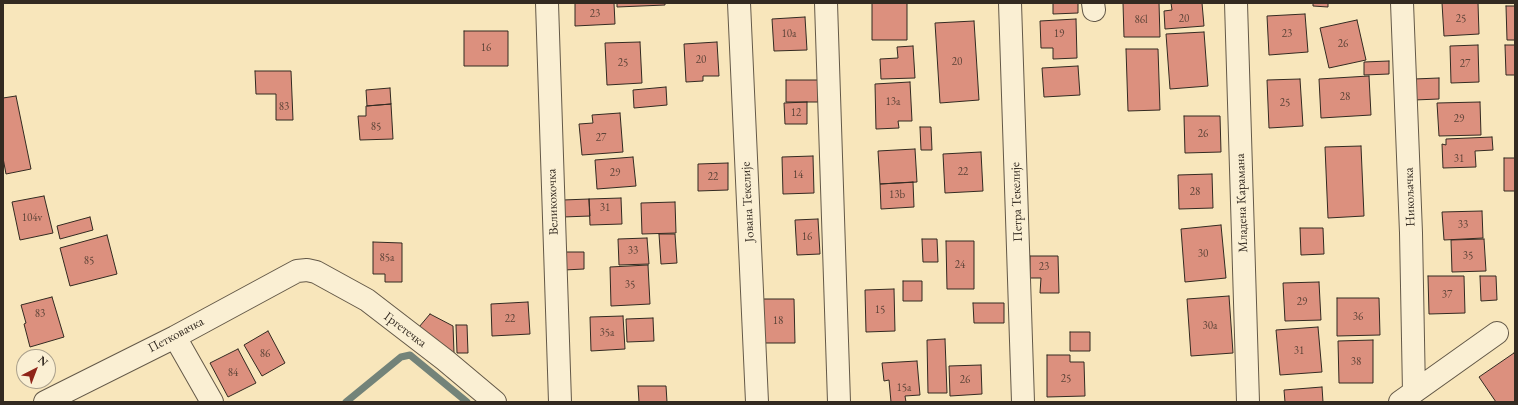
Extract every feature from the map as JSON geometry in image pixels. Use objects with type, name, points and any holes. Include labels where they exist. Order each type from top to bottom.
[{"type":"street","name":"Великохочка","points":[[547,3],[560,402]]},
{"type":"street","name":"Јована Текелије","points":[[739,3],[757,402]]},
{"type":"street","points":[[826,3],[839,402]]},
{"type":"street","name":"Петра Текелије","points":[[1010,3],[1023,402]]},
{"type":"street","name":"Младена Карамана","points":[[1236,3],[1248,402]]},
{"type":"street","name":"Никољачка","points":[[1402,3],[1411,233],[1407,397]]},
{"type":"street","name":"Петковачка","points":[[45,402],[175,336],[290,274],[297,271],[307,270]]},
{"type":"street","name":"Гргетечка","points":[[307,270],[316,272],[366,300],[445,360],[495,402]]},
{"type":"street","points":[[1407,397],[1497,333]]},
{"type":"street","points":[[175,336],[212,402]]},
{"type":"building","points":[[575,3],[614,3],[615,24],[575,26]]},
{"type":"building","points":[[617,3],[665,3],[665,5],[617,7]]},
{"type":"building","points":[[872,3],[907,3],[907,40],[872,40]]},
{"type":"building","points":[[1053,3],[1078,3],[1078,13],[1053,14]]},
{"type":"building","points":[[1123,3],[1159,3],[1160,37],[1124,37]]},
{"type":"building","points":[[1171,3],[1202,3],[1204,26],[1165,29],[1164,11],[1172,10]]},
{"type":"building","points":[[1313,3],[1328,3],[1328,7],[1313,6]]},
{"type":"building","points":[[1442,3],[1478,3],[1479,34],[1444,36]]},
{"type":"building","points":[[1506,6],[1515,6],[1515,40],[1507,40]]},
{"type":"building","points":[[1305,14],[1308,52],[1269,55],[1267,16]]},
{"type":"building","points":[[805,17],[807,50],[774,51],[772,19]]},
{"type":"building","points":[[1076,19],[1077,58],[1053,59],[1053,48],[1041,48],[1040,21]]},
{"type":"building","points":[[1357,20],[1366,60],[1329,68],[1320,28]]},
{"type":"building","points":[[974,21],[979,100],[940,103],[935,23]]},
{"type":"building","points":[[464,31],[508,31],[508,66],[464,66]]},
{"type":"building","points":[[1204,32],[1208,86],[1170,89],[1166,34]]},
{"type":"building","points":[[640,42],[642,83],[607,85],[605,43]]},
{"type":"building","points":[[717,42],[719,76],[703,76],[703,81],[686,82],[684,44]]},
{"type":"building","points":[[1478,45],[1479,82],[1451,83],[1450,46]]},
{"type":"building","points":[[1505,45],[1515,45],[1515,75],[1506,75]]},
{"type":"building","points":[[913,46],[915,78],[881,79],[880,59],[898,58],[897,47]]},
{"type":"building","points":[[1126,49],[1158,49],[1160,110],[1128,111]]},
{"type":"building","points":[[1389,61],[1389,74],[1364,75],[1364,62]]},
{"type":"building","points":[[1078,66],[1080,95],[1044,97],[1042,68]]},
{"type":"building","points":[[255,71],[291,71],[293,120],[276,120],[276,94],[256,94]]},
{"type":"building","points":[[1369,76],[1371,115],[1321,118],[1319,79]]},
{"type":"building","points":[[1439,78],[1439,99],[1414,100],[1414,79]]},
{"type":"building","points":[[1300,79],[1303,126],[1269,128],[1267,80]]},
{"type":"building","points":[[786,80],[818,80],[818,102],[786,102]]},
{"type":"building","points":[[910,82],[912,121],[898,121],[899,128],[876,129],[875,84]]},
{"type":"building","points":[[666,87],[667,105],[634,108],[633,90]]},
{"type":"building","points":[[390,88],[391,104],[367,106],[366,90]]},
{"type":"building","points":[[16,96],[31,169],[6,174],[3,158],[3,98]]},
{"type":"building","points":[[807,102],[807,124],[785,124],[784,103]]},
{"type":"building","points":[[1480,102],[1481,135],[1439,136],[1437,103]]},
{"type":"building","points":[[391,104],[393,139],[360,140],[358,116],[366,116],[366,106]]},
{"type":"building","points":[[620,113],[623,152],[582,155],[579,124],[593,123],[592,115]]},
{"type":"building","points":[[1184,116],[1220,116],[1221,152],[1185,153]]},
{"type":"building","points":[[920,127],[931,127],[932,150],[921,150]]},
{"type":"building","points":[[1492,137],[1493,150],[1475,151],[1476,167],[1443,168],[1442,144],[1446,145],[1446,139]]},
{"type":"building","points":[[1361,146],[1364,216],[1328,218],[1325,147]]},
{"type":"building","points":[[915,149],[917,182],[880,184],[878,151]]},
{"type":"building","points":[[981,152],[983,191],[945,193],[943,154]]},
{"type":"building","points":[[813,156],[814,193],[783,194],[782,157]]},
{"type":"building","points":[[633,157],[636,186],[597,189],[595,160]]},
{"type":"building","points":[[1504,158],[1515,158],[1515,191],[1504,191]]},
{"type":"building","points":[[728,163],[728,190],[698,191],[698,164]]},
{"type":"building","points":[[1212,174],[1213,208],[1179,209],[1178,175]]},
{"type":"building","points":[[913,182],[914,207],[881,209],[880,184]]},
{"type":"building","points":[[44,196],[53,233],[20,240],[12,202]]},
{"type":"building","points":[[621,198],[622,224],[590,225],[589,199]]},
{"type":"building","points":[[589,199],[590,216],[563,217],[563,200]]},
{"type":"building","points":[[675,202],[676,233],[642,234],[641,203]]},
{"type":"building","points":[[1482,211],[1483,238],[1444,240],[1442,212]]},
{"type":"building","points":[[90,217],[93,230],[60,239],[57,226]]},
{"type":"building","points":[[818,219],[820,254],[797,255],[795,220]]},
{"type":"building","points":[[1221,225],[1226,278],[1185,282],[1181,229]]},
{"type":"building","points":[[1300,228],[1323,228],[1324,254],[1301,255]]},
{"type":"building","points":[[659,234],[675,234],[677,263],[661,264]]},
{"type":"building","points":[[107,235],[117,274],[70,286],[60,248]]},
{"type":"building","points":[[647,238],[649,264],[619,265],[618,239]]},
{"type":"building","points":[[922,239],[937,239],[938,262],[923,262]]},
{"type":"building","points":[[1484,239],[1486,271],[1452,272],[1451,240]]},
{"type":"building","points":[[946,241],[974,241],[974,289],[947,289]]},
{"type":"building","points":[[373,242],[402,243],[402,282],[385,282],[385,274],[373,274]]},
{"type":"building","points":[[564,252],[584,252],[584,269],[564,270]]},
{"type":"building","points":[[1030,256],[1058,256],[1059,293],[1040,293],[1041,278],[1030,278]]},
{"type":"building","points":[[648,265],[650,304],[611,306],[610,267]]},
{"type":"building","points":[[1428,276],[1464,276],[1465,313],[1429,314]]},
{"type":"building","points":[[1480,276],[1496,276],[1497,300],[1481,301]]},
{"type":"building","points":[[903,281],[922,281],[922,301],[903,301]]},
{"type":"building","points":[[1319,282],[1321,320],[1285,321],[1283,283]]},
{"type":"building","points":[[894,289],[895,331],[866,332],[865,290]]},
{"type":"building","points":[[1229,296],[1233,353],[1191,356],[1187,299]]},
{"type":"building","points":[[52,297],[64,337],[30,347],[21,305]]},
{"type":"building","points":[[1337,298],[1379,298],[1380,335],[1337,336]]},
{"type":"building","points":[[761,299],[794,299],[795,343],[762,343]]},
{"type":"building","points":[[528,302],[530,334],[492,336],[491,304]]},
{"type":"building","points":[[973,303],[1004,303],[1004,323],[974,323]]},
{"type":"building","points":[[430,314],[453,326],[454,353],[419,327]]},
{"type":"building","points":[[623,316],[625,349],[591,351],[590,317]]},
{"type":"building","points":[[653,318],[654,341],[627,342],[626,319]]},
{"type":"building","points":[[456,325],[467,325],[468,353],[457,353]]},
{"type":"building","points":[[1318,327],[1322,372],[1280,375],[1276,330]]},
{"type":"building","points":[[268,331],[285,363],[262,376],[244,345]]},
{"type":"building","points":[[1070,332],[1090,332],[1090,351],[1070,351]]},
{"type":"building","points":[[945,339],[947,393],[928,393],[927,340]]},
{"type":"building","points":[[1373,340],[1373,383],[1339,383],[1338,341]]},
{"type":"building","points":[[238,349],[256,383],[228,397],[210,363]]},
{"type":"building","points":[[1514,353],[1515,402],[1496,402],[1479,377]]},
{"type":"building","points":[[1047,355],[1070,355],[1070,362],[1084,362],[1085,396],[1047,397]]},
{"type":"building","points":[[917,361],[920,395],[905,396],[906,402],[891,402],[889,380],[884,381],[882,363]]},
{"type":"building","points":[[981,365],[982,394],[950,396],[949,366]]},
{"type":"building","points":[[638,386],[666,386],[667,402],[639,402]]},
{"type":"building","points":[[1322,387],[1323,402],[1285,402],[1284,390]]},
{"type":"waterway","points":[[346,402],[401,357],[410,355],[467,402]]}]
